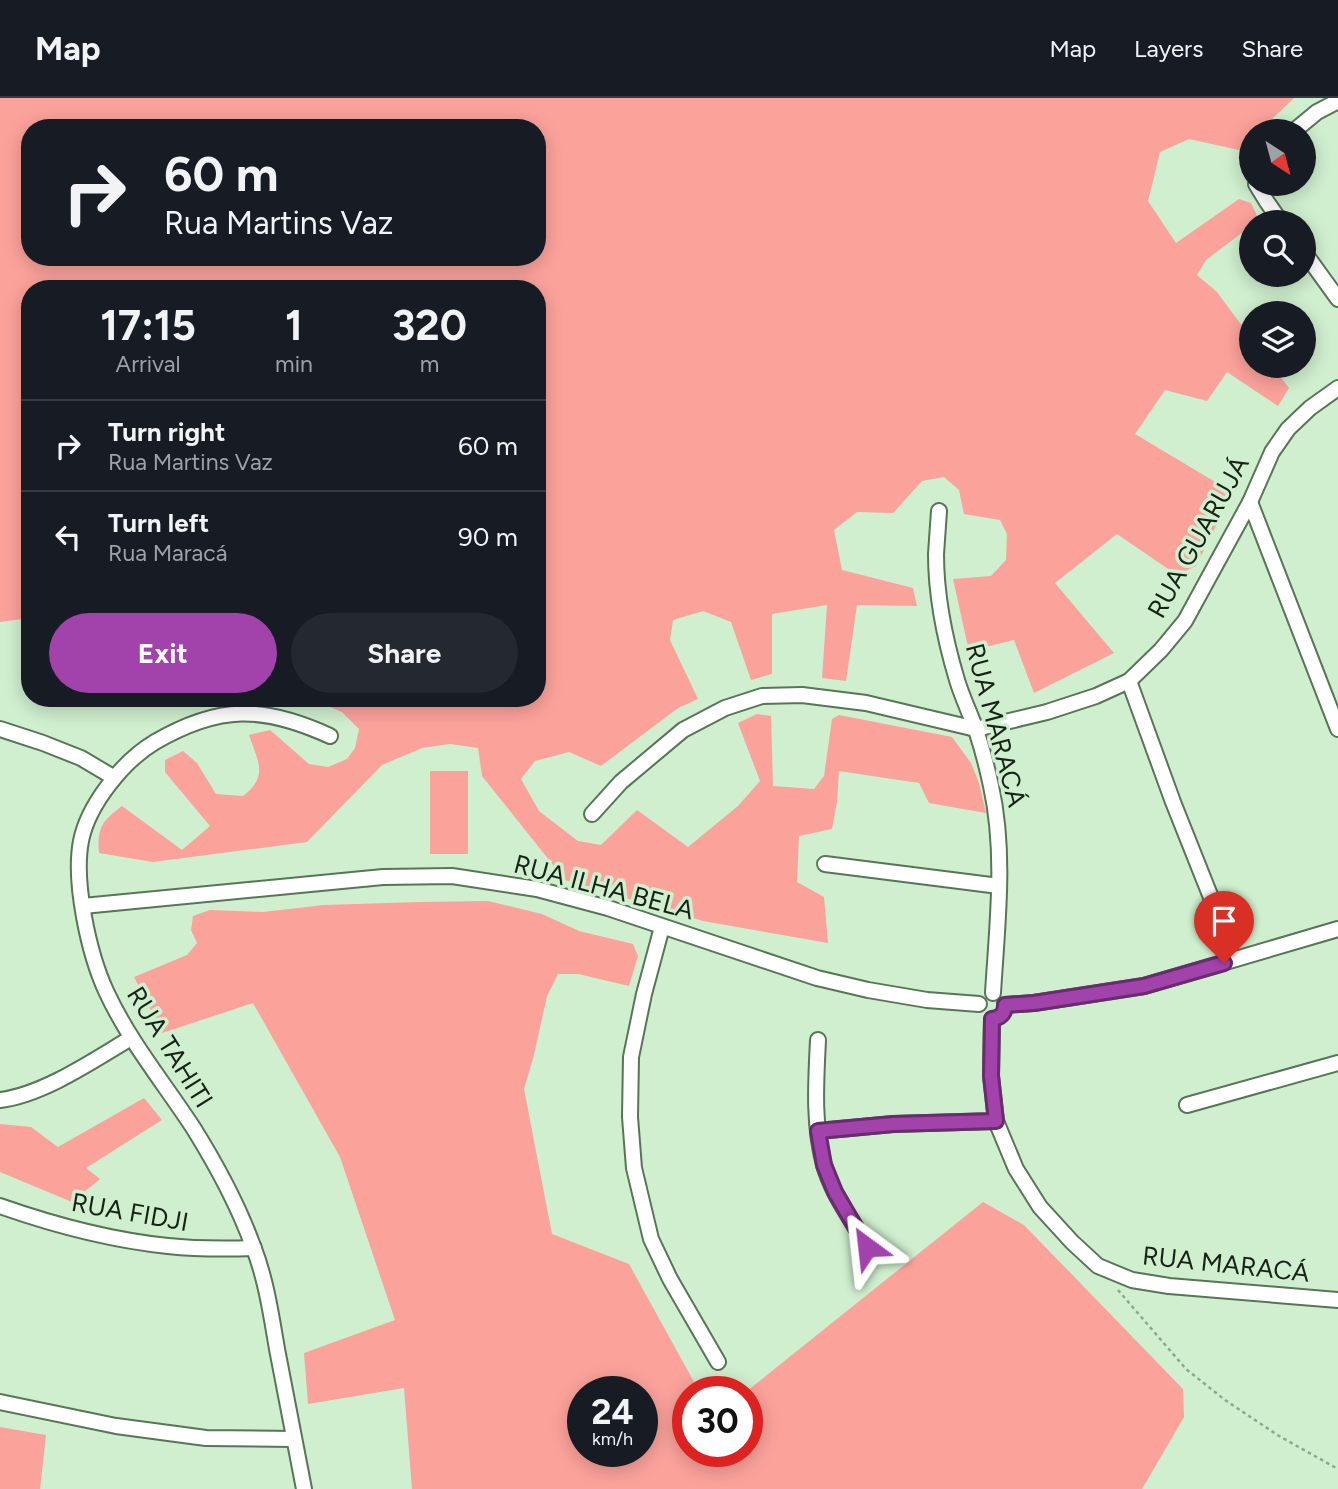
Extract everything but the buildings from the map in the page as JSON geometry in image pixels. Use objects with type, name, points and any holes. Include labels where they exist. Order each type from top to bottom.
[{"type":"street","points":[[1309,119],[1338,101]]},
{"type":"street","points":[[1316,269],[1338,299]]},
{"type":"street","name":"RUA GUARUJÁ","points":[[592,814],[630,774],[683,730],[725,708],[762,696],[802,695],[866,703],[976,729],[1047,712],[1096,696],[1129,681],[1161,650],[1185,621],[1250,502],[1272,452],[1288,429],[1310,408],[1338,388]]},
{"type":"street","points":[[1250,502],[1338,729]]},
{"type":"street","name":"RUA MARACÁ","points":[[939,511],[936,556],[947,642],[992,788],[998,831],[999,886],[993,993]]},
{"type":"street","points":[[1129,681],[1214,905]]},
{"type":"street","name":"RUA TAHITI","points":[[304,1489],[265,1283],[254,1248],[234,1198],[200,1140],[131,1038],[106,990],[90,947],[80,867],[81,841],[93,809],[114,777],[143,749],[178,729],[214,716],[247,712],[273,715],[304,724],[330,736]]},
{"type":"street","points":[[0,729],[81,758],[114,777]]},
{"type":"street","points":[[825,864],[999,886]]},
{"type":"street","name":"RUA ILHA BELA","points":[[83,906],[383,877],[452,876],[537,888],[608,908],[817,978],[928,1000],[979,1004]]},
{"type":"street","points":[[663,927],[644,994],[631,1058],[630,1117],[634,1168],[651,1239],[670,1279],[718,1362]]},
{"type":"street","points":[[1005,1005],[1144,986],[1338,929]]},
{"type":"street","points":[[993,993],[1002,997],[1005,1009],[1000,1017],[992,1019],[984,1016],[979,1004],[984,997],[993,993]]},
{"type":"street","name":"RUA MARACÁ","points":[[992,1019],[991,1076],[996,1121],[1016,1169],[1040,1207],[1098,1266],[1132,1280],[1169,1286],[1338,1300]]},
{"type":"street","points":[[0,1100],[29,1094],[90,1063],[131,1038]]},
{"type":"street","points":[[818,1040],[815,1095],[824,1165],[835,1192],[867,1247]]},
{"type":"street","points":[[1187,1105],[1338,1063]]},
{"type":"street","points":[[818,1131],[893,1124],[996,1121]]},
{"type":"street","name":"RUA FIDJI","points":[[0,1206],[84,1231],[167,1246],[254,1248]]},
{"type":"street","points":[[0,1402],[116,1426],[206,1438],[294,1438]]},
{"type":"path","points":[[1116,1287],[1186,1369],[1225,1400],[1279,1436],[1338,1469]]},
{"type":"shaded area","points":[[0,98],[1294,98],[1272,119],[1239,119],[1239,150],[1189,139],[1160,152],[1148,201],[1176,243],[1239,199],[1251,203],[1254,210],[1239,210],[1239,235],[1206,260],[1197,275],[1217,292],[1239,322],[1239,378],[1281,378],[1289,388],[1278,406],[1227,372],[1207,401],[1165,390],[1135,434],[1227,489],[1216,526],[1196,566],[1177,575],[1117,534],[1055,583],[1114,653],[1034,693],[1014,640],[969,651],[953,579],[991,576],[1006,560],[1007,534],[1000,520],[964,514],[959,490],[944,477],[922,481],[893,513],[857,512],[834,530],[842,570],[913,588],[917,606],[857,605],[846,681],[822,678],[827,605],[772,614],[772,674],[751,680],[731,622],[703,611],[673,620],[670,640],[698,699],[678,708],[601,766],[569,752],[535,761],[521,779],[539,811],[578,841],[601,845],[637,810],[688,847],[738,806],[760,781],[738,723],[757,714],[771,716],[773,786],[814,789],[824,776],[832,719],[839,715],[952,737],[971,763],[986,813],[929,803],[919,783],[839,771],[832,829],[799,836],[797,882],[824,897],[828,943],[703,921],[565,880],[482,776],[478,748],[450,744],[422,748],[382,765],[307,842],[153,862],[99,853],[102,826],[122,806],[182,850],[210,826],[165,772],[165,760],[183,751],[197,763],[216,794],[243,796],[251,789],[259,775],[258,761],[249,735],[270,730],[309,764],[328,767],[347,759],[355,748],[359,729],[342,712],[330,707],[546,707],[546,280],[21,280],[21,619],[0,622]]},
{"type":"shaded area","points":[[430,771],[468,771],[468,854],[430,854]]},
{"type":"shaded area","points":[[488,901],[542,914],[579,931],[633,944],[638,956],[629,986],[578,974],[558,974],[547,996],[524,1089],[552,1234],[629,1264],[691,1376],[672,1376],[672,1467],[763,1467],[763,1378],[983,1202],[1024,1225],[1183,1389],[1184,1417],[1142,1489],[412,1489],[404,1388],[308,1404],[304,1353],[395,1320],[340,1157],[253,1003],[162,1033],[134,977],[187,955],[197,943],[191,930],[193,916],[210,910],[263,912],[324,905]]},
{"type":"shaded area","points":[[144,1098],[162,1120],[86,1168],[100,1179],[72,1202],[0,1172],[0,1124],[31,1127],[58,1147]]},
{"type":"shaded area","points":[[0,1427],[46,1435],[40,1489],[0,1489]]},
{"type":"route","points":[[867,1247],[835,1192],[824,1165],[818,1131],[893,1124],[996,1121],[991,1076],[992,1019],[1000,1017],[1005,1005],[1144,986],[1224,963]]}]
